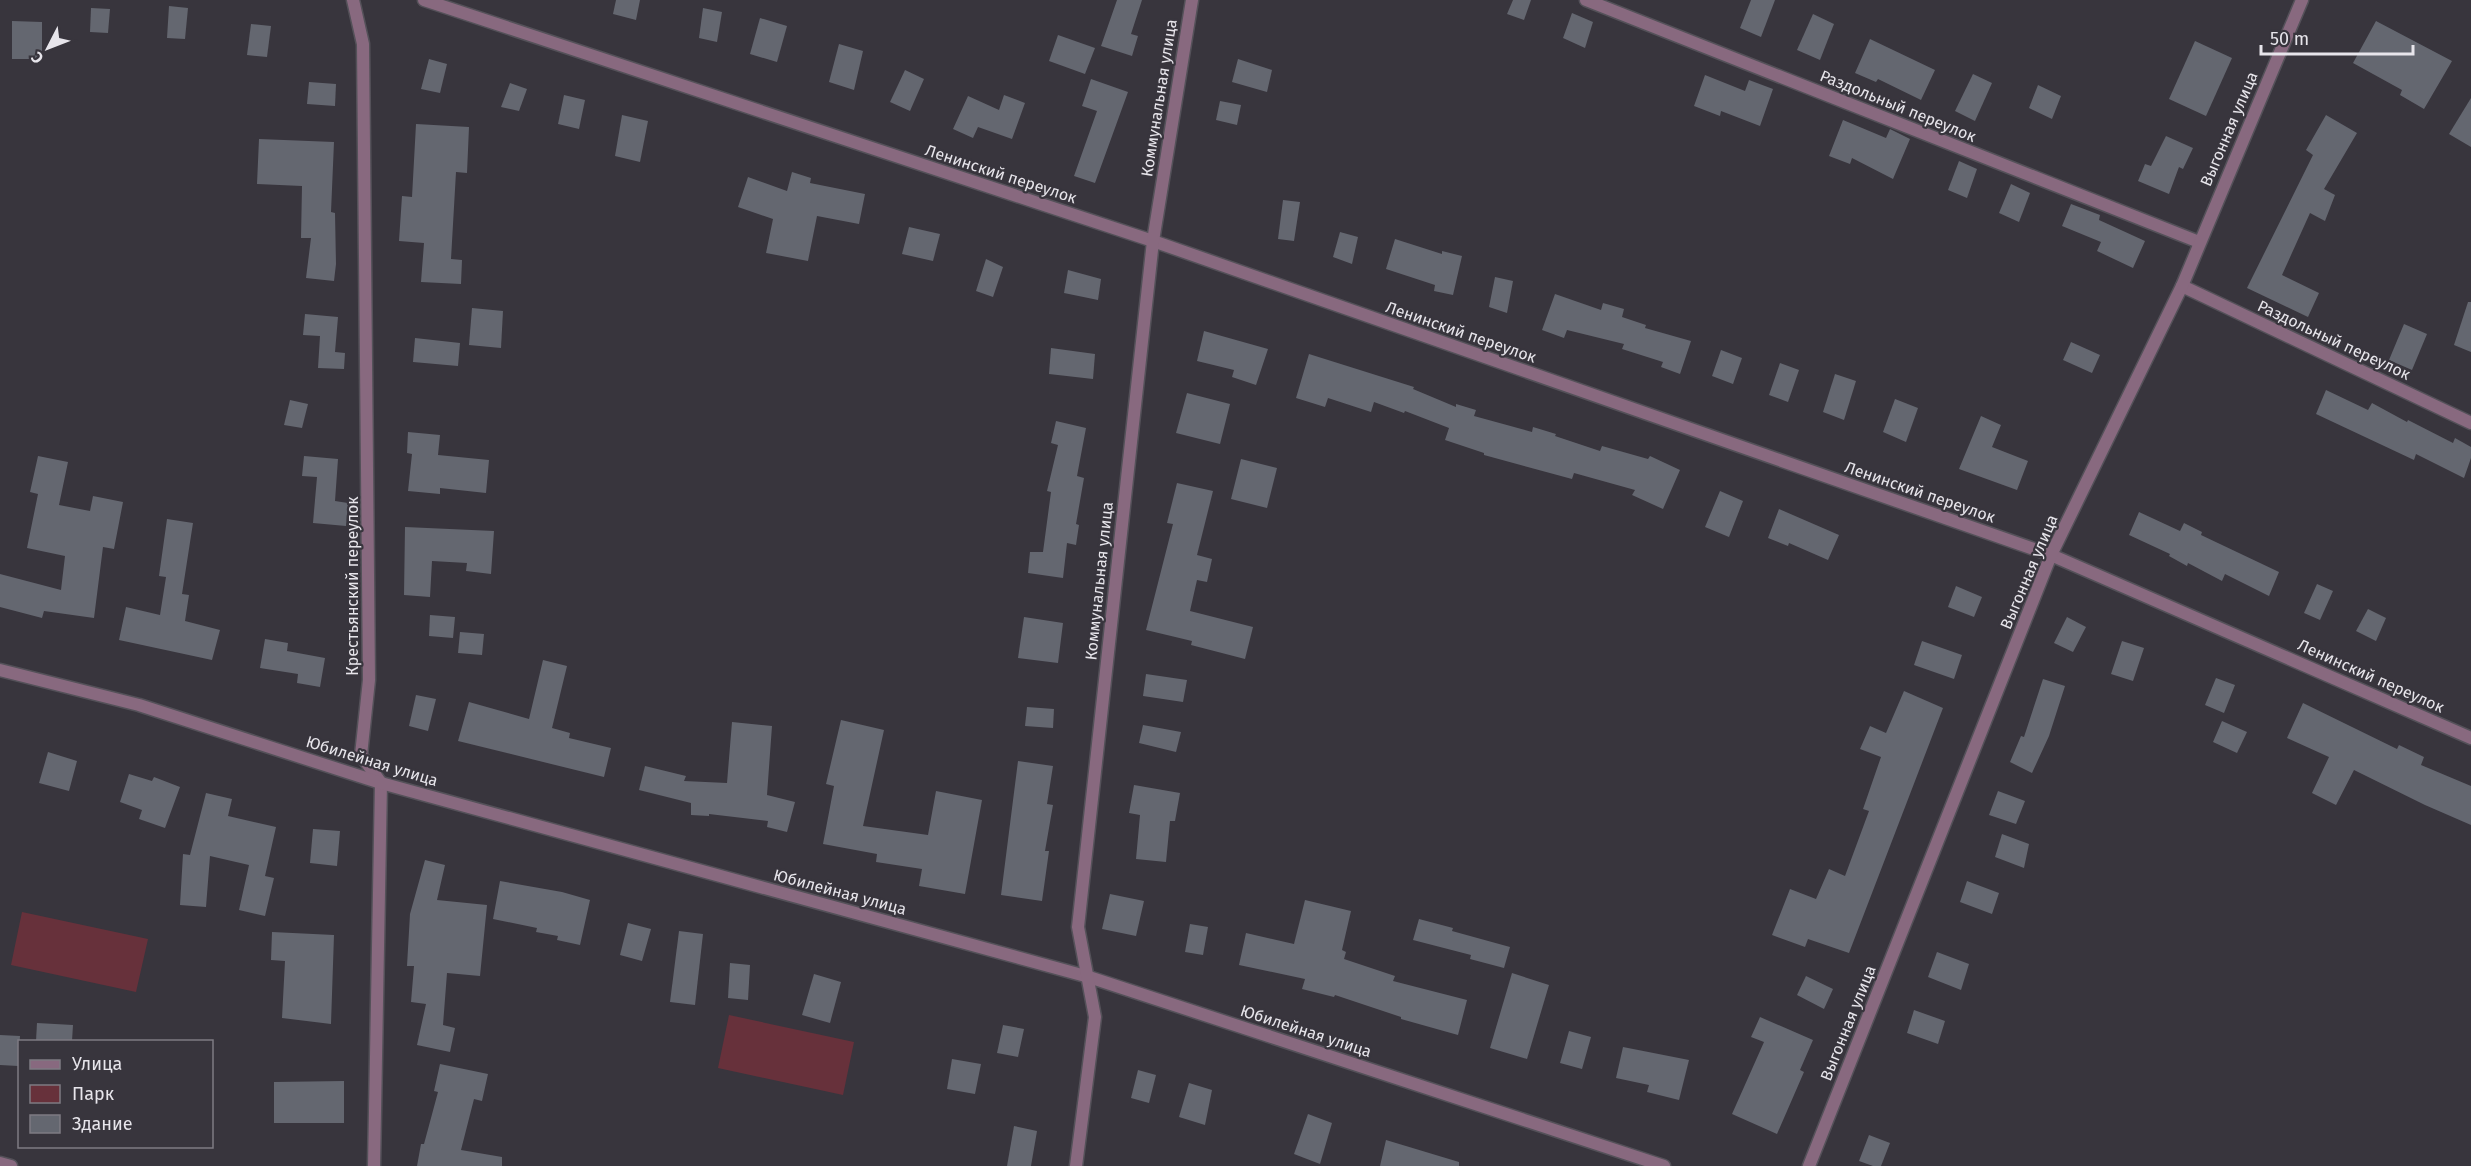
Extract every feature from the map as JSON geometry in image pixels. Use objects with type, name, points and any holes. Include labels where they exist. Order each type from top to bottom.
[{"type":"street","name":"Крестьянский переулок","points":[[353,0],[363,44],[369,681],[362,755],[381,783]]},
{"type":"street","name":"Ленинский переулок","points":[[424,0],[1153,241],[2051,555],[2471,738]]},
{"type":"street","name":"Коммунальная улица","points":[[1076,1166],[1095,1017],[1078,927],[1153,241],[1192,0]]},
{"type":"street","name":"Раздольный переулок","points":[[1586,0],[2199,242]]},
{"type":"street","name":"Выгонная улица","points":[[1809,1166],[2051,555],[2182,286],[2302,0]]},
{"type":"street","name":"Раздольный переулок","points":[[2182,286],[2471,423]]},
{"type":"street","name":"Юбилейная улица","points":[[0,670],[139,705],[381,783],[1089,978],[1664,1166]]},
{"type":"street","points":[[374,1166],[381,783]]},
{"type":"street","points":[[0,1163],[11,1166]]},
{"type":"green space","points":[[22,912],[148,939],[136,992],[11,965]]},
{"type":"green space","points":[[729,1015],[854,1042],[843,1095],[718,1068]]},
{"type":"building","points":[[616,0],[640,0],[636,20],[613,14]]},
{"type":"building","points":[[1117,0],[1142,0],[1131,34],[1138,36],[1132,56],[1101,46]]},
{"type":"building","points":[[1513,0],[1531,0],[1524,20],[1507,14]]},
{"type":"building","points":[[1751,0],[1775,0],[1761,37],[1740,28]]},
{"type":"building","points":[[169,6],[188,8],[185,39],[167,38]]},
{"type":"building","points":[[91,8],[110,9],[108,33],[90,32]]},
{"type":"building","points":[[703,8],[722,12],[717,42],[699,38]]},
{"type":"building","points":[[1572,13],[1593,22],[1585,48],[1563,38]]},
{"type":"building","points":[[1813,14],[1834,24],[1820,60],[1797,50]]},
{"type":"building","points":[[760,18],[787,26],[777,62],[750,54]]},
{"type":"building","points":[[12,21],[42,22],[42,59],[12,59]]},
{"type":"building","points":[[2376,21],[2452,61],[2424,109],[2400,95],[2402,90],[2353,63]]},
{"type":"building","points":[[251,24],[271,26],[267,57],[247,55]]},
{"type":"building","points":[[1058,35],[1095,48],[1085,74],[1049,61]]},
{"type":"building","points":[[1870,39],[1935,70],[1921,100],[1878,79],[1876,82],[1855,73]]},
{"type":"building","points":[[2195,41],[2232,58],[2206,116],[2169,99]]},
{"type":"building","points":[[839,44],[863,51],[854,90],[829,82]]},
{"type":"building","points":[[429,59],[447,64],[440,93],[421,89]]},
{"type":"building","points":[[1238,59],[1272,70],[1267,92],[1232,82]]},
{"type":"building","points":[[905,70],[924,79],[910,111],[890,102]]},
{"type":"building","points":[[1973,74],[1992,83],[1975,121],[1955,111]]},
{"type":"building","points":[[1705,75],[1745,91],[1749,80],[1773,89],[1760,126],[1721,111],[1720,116],[1694,106]]},
{"type":"building","points":[[1091,79],[1128,92],[1095,183],[1074,176],[1097,111],[1082,106]]},
{"type":"building","points":[[309,82],[336,84],[335,106],[307,104]]},
{"type":"building","points":[[510,83],[527,89],[519,111],[501,107]]},
{"type":"building","points":[[2038,85],[2061,96],[2052,119],[2029,108]]},
{"type":"building","points":[[564,95],[585,100],[579,129],[558,124]]},
{"type":"building","points":[[1004,95],[1025,103],[1012,139],[978,127],[973,138],[953,129],[968,96],[999,110]]},
{"type":"building","points":[[2471,98],[2471,147],[2449,134]]},
{"type":"building","points":[[1220,101],[1241,105],[1237,125],[1216,120]]},
{"type":"building","points":[[622,115],[648,121],[640,162],[615,156]]},
{"type":"building","points":[[2326,115],[2357,133],[2324,189],[2335,195],[2325,221],[2310,213],[2282,275],[2319,293],[2308,317],[2247,288],[2313,155],[2306,150]]},
{"type":"building","points":[[1843,120],[1886,138],[1890,129],[1910,139],[1893,179],[1852,158],[1850,164],[1829,156]]},
{"type":"building","points":[[416,124],[469,127],[467,173],[456,172],[451,259],[462,260],[461,284],[421,282],[424,243],[399,241],[402,196],[412,197]]},
{"type":"building","points":[[2166,136],[2193,148],[2183,169],[2179,167],[2169,194],[2138,181],[2145,164],[2151,166]]},
{"type":"building","points":[[259,139],[334,142],[331,212],[335,213],[334,281],[306,278],[311,238],[301,238],[302,186],[257,184]]},
{"type":"building","points":[[1959,161],[1977,169],[1967,198],[1948,190]]},
{"type":"building","points":[[792,172],[811,178],[810,183],[865,194],[859,224],[817,216],[808,261],[766,253],[773,219],[738,207],[748,177],[787,191]]},
{"type":"building","points":[[2011,184],[2030,193],[2019,222],[1999,213]]},
{"type":"building","points":[[1283,200],[1300,202],[1294,241],[1278,239]]},
{"type":"building","points":[[2071,204],[2100,215],[2099,220],[2145,241],[2133,268],[2097,251],[2101,242],[2062,226]]},
{"type":"building","points":[[909,227],[940,234],[933,261],[902,254]]},
{"type":"building","points":[[1340,232],[1358,237],[1352,264],[1333,257]]},
{"type":"building","points":[[1395,239],[1442,254],[1442,251],[1462,256],[1453,295],[1434,291],[1435,285],[1386,269]]},
{"type":"building","points":[[986,259],[1003,267],[993,297],[976,291]]},
{"type":"building","points":[[1068,270],[1101,279],[1098,300],[1064,293]]},
{"type":"building","points":[[1495,277],[1513,281],[1507,313],[1489,307]]},
{"type":"building","points":[[1555,294],[1601,310],[1603,303],[1624,309],[1622,317],[1646,325],[1645,328],[1691,341],[1680,374],[1661,367],[1663,362],[1622,349],[1624,344],[1567,330],[1564,338],[1542,330]]},
{"type":"building","points":[[2468,302],[2471,302],[2471,352],[2454,345]]},
{"type":"building","points":[[472,308],[503,311],[501,348],[469,345]]},
{"type":"building","points":[[305,314],[338,317],[335,352],[345,353],[344,369],[318,368],[320,336],[303,335]]},
{"type":"building","points":[[2404,324],[2427,334],[2412,370],[2389,360]]},
{"type":"building","points":[[1204,331],[1268,349],[1256,385],[1232,377],[1234,370],[1197,361]]},
{"type":"building","points":[[415,338],[460,343],[458,366],[413,362]]},
{"type":"building","points":[[2071,342],[2100,355],[2092,373],[2063,360]]},
{"type":"building","points":[[1051,348],[1095,354],[1093,379],[1049,374]]},
{"type":"building","points":[[1721,350],[1742,358],[1733,384],[1712,376]]},
{"type":"building","points":[[1309,354],[1414,387],[1413,389],[1456,407],[1456,404],[1476,410],[1474,416],[1532,432],[1533,427],[1600,451],[1602,446],[1648,459],[1650,456],[1680,470],[1663,509],[1632,495],[1635,490],[1574,473],[1572,479],[1484,455],[1484,453],[1445,440],[1449,428],[1405,411],[1404,413],[1374,402],[1371,412],[1328,398],[1325,407],[1296,398]]},
{"type":"building","points":[[1780,363],[1799,370],[1788,402],[1769,395]]},
{"type":"building","points":[[1835,374],[1856,381],[1844,420],[1823,412]]},
{"type":"building","points":[[2326,390],[2368,410],[2372,403],[2453,443],[2455,438],[2471,447],[2471,458],[2464,478],[2416,454],[2414,460],[2316,414]]},
{"type":"building","points":[[1187,393],[1230,404],[1220,444],[1176,433]]},
{"type":"building","points":[[1895,399],[1918,408],[1906,442],[1883,432]]},
{"type":"building","points":[[290,400],[308,404],[302,428],[284,425]]},
{"type":"building","points":[[1981,416],[2001,425],[1992,447],[2028,461],[2017,490],[1959,469]]},
{"type":"building","points":[[1056,421],[1086,428],[1077,476],[1084,478],[1076,524],[1079,525],[1076,545],[1067,543],[1063,578],[1028,573],[1030,552],[1043,552],[1051,492],[1047,491],[1058,445],[1051,443]]},
{"type":"building","points":[[408,432],[440,435],[438,455],[489,460],[486,493],[440,488],[440,494],[408,491],[412,454],[407,453]]},
{"type":"building","points":[[38,456],[68,462],[59,505],[90,511],[93,496],[123,502],[114,549],[103,547],[94,618],[44,611],[42,618],[0,607],[0,574],[61,590],[65,556],[27,548],[38,494],[30,492]]},
{"type":"building","points":[[304,456],[338,459],[335,501],[348,503],[346,526],[313,523],[317,477],[302,476]]},
{"type":"building","points":[[1241,459],[1277,468],[1267,508],[1231,499]]},
{"type":"building","points":[[1177,483],[1213,491],[1197,555],[1212,559],[1207,582],[1197,580],[1190,611],[1253,627],[1245,659],[1191,645],[1192,641],[1146,630],[1173,524],[1167,523]]},
{"type":"building","points":[[1720,491],[1743,501],[1729,537],[1705,527]]},
{"type":"building","points":[[1779,509],[1839,535],[1828,560],[1789,543],[1788,546],[1768,538]]},
{"type":"building","points":[[2139,512],[2180,531],[2184,523],[2202,532],[2201,535],[2279,572],[2269,596],[2225,574],[2222,581],[2188,563],[2187,566],[2169,556],[2170,554],[2129,535]]},
{"type":"building","points":[[167,519],[193,523],[182,594],[189,595],[185,621],[220,630],[212,660],[119,640],[126,607],[160,615],[166,577],[159,576]]},
{"type":"building","points":[[405,527],[494,531],[491,574],[466,571],[467,563],[432,561],[430,597],[404,595]]},
{"type":"building","points":[[2317,584],[2333,591],[2320,620],[2304,613]]},
{"type":"building","points":[[1956,586],[1982,597],[1974,617],[1948,607]]},
{"type":"building","points":[[2368,609],[2386,618],[2376,641],[2356,631]]},
{"type":"building","points":[[430,615],[455,617],[453,638],[429,636]]},
{"type":"building","points":[[1024,617],[1063,623],[1058,663],[1018,658]]},
{"type":"building","points":[[2067,617],[2086,627],[2073,652],[2054,643]]},
{"type":"building","points":[[460,632],[484,634],[482,655],[458,653]]},
{"type":"building","points":[[265,639],[288,643],[287,651],[325,658],[320,687],[297,683],[298,674],[260,668]]},
{"type":"building","points":[[1922,641],[1962,655],[1954,679],[1914,665]]},
{"type":"building","points":[[2122,641],[2144,648],[2133,681],[2111,674]]},
{"type":"building","points":[[543,660],[567,666],[552,728],[570,733],[569,738],[611,748],[604,777],[458,741],[469,702],[529,719]]},
{"type":"building","points":[[1146,674],[1187,680],[1183,702],[1143,696]]},
{"type":"building","points":[[2216,678],[2235,685],[2224,713],[2205,705]]},
{"type":"building","points":[[2043,679],[2065,686],[2049,736],[2032,773],[2010,762],[2021,736],[2024,737]]},
{"type":"building","points":[[1904,691],[1943,708],[1849,953],[1808,939],[1805,947],[1772,935],[1790,889],[1816,899],[1829,869],[1845,876],[1869,811],[1863,809],[1881,757],[1860,749],[1870,726],[1886,733]]},
{"type":"building","points":[[416,695],[436,699],[428,731],[409,726]]},
{"type":"building","points":[[2303,703],[2397,749],[2399,745],[2424,757],[2421,765],[2471,786],[2471,825],[2354,770],[2336,805],[2312,793],[2329,757],[2287,738]]},
{"type":"building","points":[[1027,707],[1054,709],[1053,728],[1025,726]]},
{"type":"building","points":[[841,720],[884,730],[863,826],[928,835],[936,791],[982,800],[965,894],[919,886],[922,869],[876,862],[877,854],[823,844],[834,786],[826,784]]},
{"type":"building","points":[[2222,721],[2247,732],[2237,753],[2213,742]]},
{"type":"building","points":[[732,722],[772,726],[767,795],[795,802],[787,832],[767,827],[768,821],[709,814],[709,816],[691,815],[691,803],[639,790],[645,766],[686,776],[684,781],[727,783]]},
{"type":"building","points":[[1143,725],[1181,732],[1176,752],[1139,743]]},
{"type":"building","points":[[48,752],[77,761],[69,791],[39,783]]},
{"type":"building","points":[[1018,761],[1053,766],[1047,804],[1053,805],[1045,851],[1049,851],[1042,901],[1001,895]]},
{"type":"building","points":[[129,774],[152,781],[154,777],[180,787],[165,828],[139,819],[142,810],[120,802]]},
{"type":"building","points":[[1134,785],[1180,793],[1175,821],[1170,821],[1166,862],[1136,859],[1140,815],[1129,813]]},
{"type":"building","points":[[1998,791],[2025,801],[2016,824],[1989,815]]},
{"type":"building","points":[[206,793],[232,799],[228,816],[276,827],[265,876],[274,878],[265,916],[239,910],[249,865],[210,856],[206,907],[180,905],[183,854],[190,855]]},
{"type":"building","points":[[313,829],[340,831],[337,866],[310,863]]},
{"type":"building","points":[[2002,834],[2029,844],[2024,868],[1995,857]]},
{"type":"building","points":[[425,860],[445,865],[437,900],[487,905],[480,976],[447,973],[443,1025],[455,1028],[450,1052],[417,1045],[426,1004],[411,1002],[414,966],[407,966],[410,914]]},
{"type":"building","points":[[500,881],[562,892],[590,900],[580,945],[557,940],[558,936],[536,932],[537,928],[493,919]]},
{"type":"building","points":[[1967,881],[1999,893],[1992,914],[1960,902]]},
{"type":"building","points":[[1110,894],[1144,901],[1136,936],[1102,929]]},
{"type":"building","points":[[1305,900],[1351,911],[1342,950],[1346,952],[1344,959],[1395,976],[1393,981],[1467,1000],[1458,1035],[1401,1019],[1401,1017],[1335,995],[1334,997],[1302,989],[1305,979],[1239,965],[1246,933],[1294,944]]},
{"type":"building","points":[[1419,919],[1510,947],[1504,968],[1470,959],[1471,955],[1413,940]]},
{"type":"building","points":[[628,923],[651,929],[642,961],[620,955]]},
{"type":"building","points":[[1190,924],[1208,927],[1203,955],[1185,952]]},
{"type":"building","points":[[679,931],[703,934],[695,1005],[670,1002]]},
{"type":"building","points":[[272,932],[334,935],[331,1024],[282,1018],[285,961],[271,960]]},
{"type":"building","points":[[1937,952],[1969,964],[1961,990],[1928,977]]},
{"type":"building","points":[[730,963],[750,965],[748,1000],[728,998]]},
{"type":"building","points":[[1512,973],[1549,985],[1527,1059],[1490,1048]]},
{"type":"building","points":[[814,974],[841,982],[830,1023],[802,1015]]},
{"type":"building","points":[[1806,976],[1833,989],[1824,1009],[1797,995]]},
{"type":"building","points":[[1914,1010],[1945,1021],[1938,1044],[1907,1033]]},
{"type":"building","points":[[1760,1017],[1813,1040],[1800,1070],[1804,1072],[1777,1134],[1732,1114],[1764,1042],[1751,1037]]},
{"type":"building","points":[[37,1023],[73,1025],[72,1040],[36,1040]]},
{"type":"building","points":[[1003,1025],[1024,1029],[1018,1057],[997,1053]]},
{"type":"building","points":[[1569,1031],[1591,1037],[1582,1069],[1560,1063]]},
{"type":"building","points":[[0,1035],[20,1036],[18,1066],[0,1065]]},
{"type":"building","points":[[1623,1047],[1689,1060],[1679,1100],[1647,1092],[1649,1085],[1616,1078]]},
{"type":"building","points":[[952,1059],[981,1064],[975,1094],[947,1089]]},
{"type":"building","points":[[440,1064],[488,1074],[482,1101],[474,1099],[461,1150],[502,1157],[502,1166],[417,1166],[421,1144],[424,1144],[438,1092],[434,1091]]},
{"type":"building","points":[[1138,1070],[1156,1075],[1149,1103],[1131,1098]]},
{"type":"building","points":[[344,1081],[344,1123],[274,1123],[274,1082]]},
{"type":"building","points":[[1189,1083],[1212,1090],[1205,1125],[1179,1117]]},
{"type":"building","points":[[1308,1114],[1332,1123],[1320,1164],[1294,1154]]},
{"type":"building","points":[[1014,1126],[1037,1131],[1031,1166],[1007,1166]]},
{"type":"building","points":[[1869,1135],[1890,1143],[1881,1166],[1859,1161]]},
{"type":"building","points":[[1386,1140],[1459,1162],[1459,1166],[1380,1166]]}]
